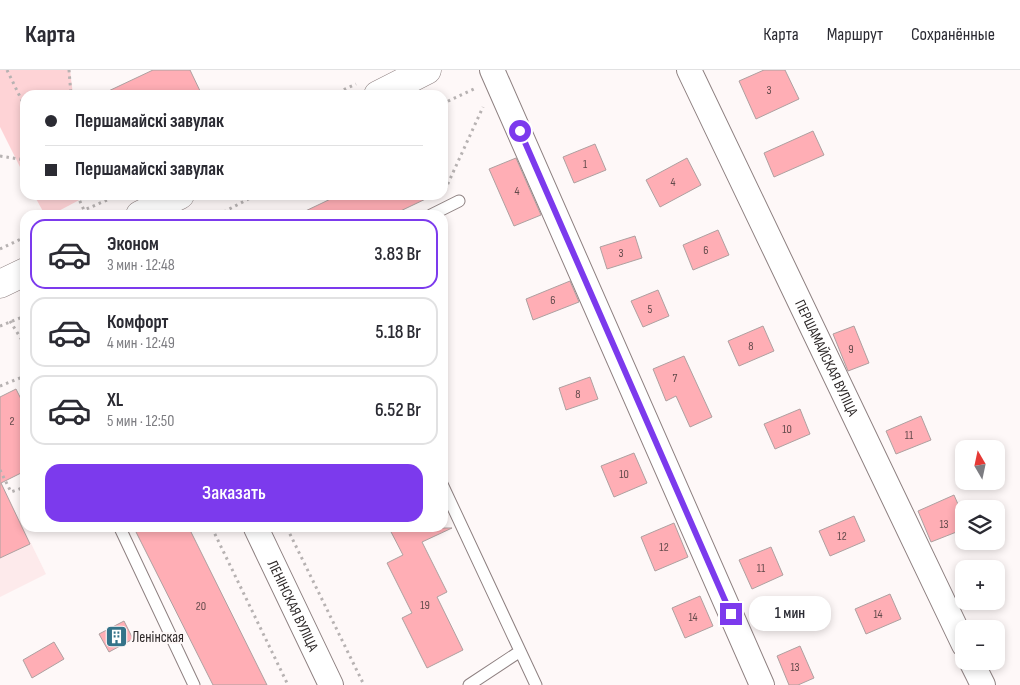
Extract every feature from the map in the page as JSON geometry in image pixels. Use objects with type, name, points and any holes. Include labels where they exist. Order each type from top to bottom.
[{"type":"main road","points":[[388,90],[427,70]]},
{"type":"main road","points":[[150,210],[170,200]]},
{"type":"main road","points":[[0,284],[20,274]]},
{"type":"street","name":"ПЕРШАМАЙСКАЯ ВУЛІЦА","points":[[689,70],[955,626]]},
{"type":"street","points":[[495,74],[762,685]]},
{"type":"street","name":"ЛЕНІНСКАЯ ВУЛІЦА","points":[[258,532],[331,685]]},
{"type":"street","points":[[976,670],[983,685]]},
{"type":"lane","points":[[440,210],[459,201]]},
{"type":"lane","points":[[448,497],[536,685]]},
{"type":"lane","points":[[122,532],[194,685]]},
{"type":"lane","points":[[469,685],[519,652]]},
{"type":"path","points":[[7,70],[20,97]]},
{"type":"path","points":[[68,70],[70,90]]},
{"type":"path","points":[[448,178],[495,74]]},
{"type":"path","points":[[0,156],[20,159]]},
{"type":"path","points":[[79,200],[84,210],[107,200]]},
{"type":"path","points":[[228,210],[246,200]]},
{"type":"path","points":[[0,249],[20,239]]},
{"type":"path","points":[[0,326],[20,318]]},
{"type":"path","points":[[10,321],[20,337]]},
{"type":"path","points":[[0,386],[20,378]]},
{"type":"path","points":[[0,470],[11,492],[20,489]]},
{"type":"path","points":[[214,532],[288,685]]},
{"type":"path","points":[[289,532],[364,685]]},
{"type":"shaded area","points":[[0,70],[70,70],[72,90],[20,90],[20,167],[0,127]]},
{"type":"shaded area","points":[[37,200],[79,200],[60,210],[42,210]]},
{"type":"shaded area","points":[[0,480],[20,521],[20,532],[25,532],[46,574],[0,597]]},
{"type":"building","points":[[153,70],[190,70],[200,90],[111,90]]},
{"type":"building","points":[[764,70],[785,70],[799,99],[756,119],[739,81]]},
{"type":"building","points":[[813,131],[824,155],[774,177],[764,153]]},
{"type":"building","points":[[595,144],[606,170],[574,183],[563,157]]},
{"type":"building","points":[[516,158],[541,215],[514,226],[489,169]]},
{"type":"building","points":[[687,158],[701,185],[660,207],[646,180]]},
{"type":"building","points":[[328,200],[424,200],[402,210],[308,210]]},
{"type":"building","points":[[718,230],[729,255],[693,270],[683,245]]},
{"type":"building","points":[[635,236],[642,258],[607,269],[600,247]]},
{"type":"building","points":[[570,281],[579,302],[533,320],[526,299]]},
{"type":"building","points":[[658,290],[669,316],[643,327],[631,301]]},
{"type":"building","points":[[763,326],[774,351],[739,366],[728,341]]},
{"type":"building","points":[[854,326],[869,363],[848,371],[833,334]]},
{"type":"building","points":[[684,356],[712,417],[690,427],[676,396],[666,401],[653,369]]},
{"type":"building","points":[[590,377],[598,399],[566,410],[559,388]]},
{"type":"building","points":[[16,389],[20,397],[20,474],[1,483],[20,523],[20,532],[24,532],[30,544],[0,558],[0,397]]},
{"type":"building","points":[[800,409],[810,434],[775,449],[764,424]]},
{"type":"building","points":[[921,416],[931,440],[896,454],[886,431]]},
{"type":"building","points":[[634,453],[647,483],[614,497],[601,466]]},
{"type":"building","points":[[954,495],[956,500],[955,533],[931,542],[918,511]]},
{"type":"building","points":[[854,516],[865,541],[830,556],[819,531]]},
{"type":"building","points":[[674,523],[688,557],[655,571],[641,537]]},
{"type":"building","points":[[136,532],[191,532],[267,685],[213,685]]},
{"type":"building","points":[[391,532],[443,532],[422,542],[447,592],[437,597],[463,650],[427,668],[402,618],[412,613],[387,563],[403,555]]},
{"type":"building","points":[[771,547],[783,575],[752,589],[739,560]]},
{"type":"building","points":[[890,594],[901,619],[866,634],[855,609]]},
{"type":"building","points":[[700,596],[713,626],[685,638],[672,608]]},
{"type":"building","name":"Ленінская","points":[[124,621],[133,639],[109,652],[99,634]]},
{"type":"building","points":[[54,642],[64,659],[32,678],[23,660]]},
{"type":"building","points":[[800,646],[814,678],[798,685],[789,685],[777,656]]},
{"type":"place","name":"Ленінская","points":[[116,637]]},
{"type":"route","points":[[520,131],[731,614]]}]
